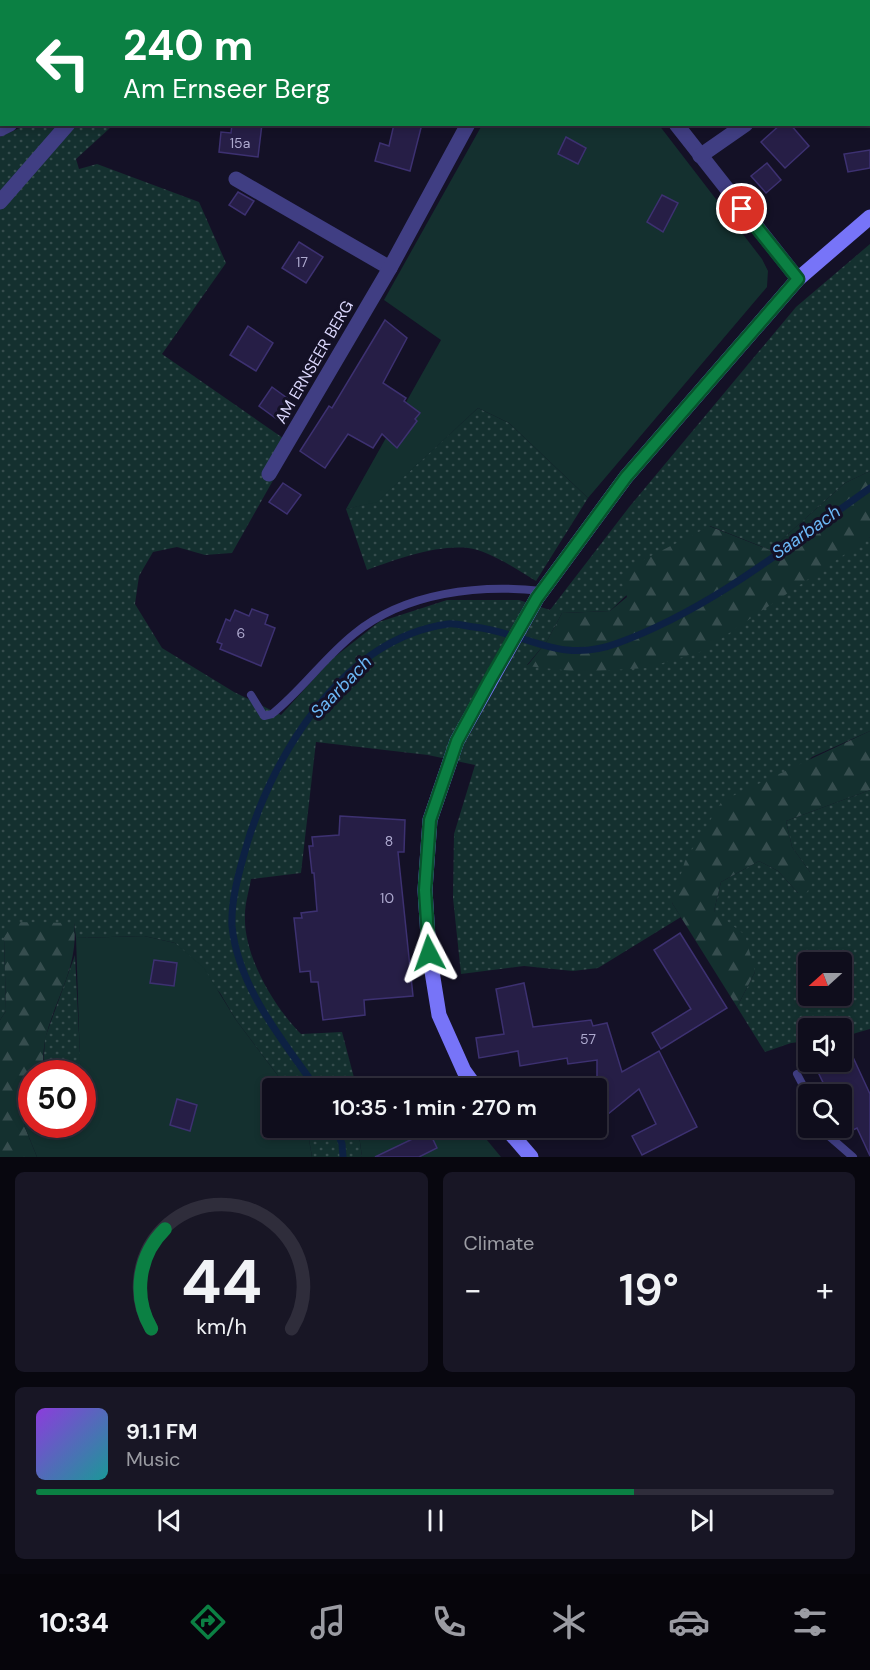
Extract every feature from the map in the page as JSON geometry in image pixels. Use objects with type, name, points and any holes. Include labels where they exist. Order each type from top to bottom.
[{"type":"main road","points":[[469,1078],[439,1015],[429,953],[425,890],[430,820],[457,741],[540,595],[626,477],[798,279],[870,217]]},
{"type":"main road","points":[[515,1138],[531,1157]]},
{"type":"street","points":[[0,202],[66,126]]},
{"type":"street","name":"AM ERNSEER BERG","points":[[269,474],[390,268],[467,126]]},
{"type":"street","points":[[678,126],[798,279]]},
{"type":"street","points":[[700,156],[743,126]]},
{"type":"street","points":[[236,179],[390,268]]},
{"type":"lane","points":[[251,695],[264,716],[272,714],[356,632],[376,620],[426,599],[472,589],[512,588],[540,595]]},
{"type":"lane","points":[[797,1074],[802,1084]]},
{"type":"lane","points":[[831,1138],[853,1157]]},
{"type":"green space","points":[[24,126],[108,126],[110,128],[76,159],[79,169],[97,164],[199,202],[226,263],[162,354],[293,445],[232,553],[205,555],[177,547],[153,552],[139,576],[135,604],[162,648],[234,692],[281,715],[332,659],[379,622],[447,600],[519,600],[550,610],[630,506],[796,307],[870,244],[870,471],[845,483],[770,550],[710,526],[681,543],[610,611],[562,613],[547,641],[527,665],[870,537],[870,731],[812,757],[672,903],[681,917],[598,968],[573,971],[524,966],[461,974],[453,898],[454,834],[475,765],[428,755],[316,742],[301,873],[251,879],[245,910],[246,930],[249,947],[262,979],[281,1010],[301,1034],[342,1032],[354,1078],[280,1078],[236,1020],[220,993],[175,943],[144,936],[76,938],[74,923],[4,937],[6,1011],[0,1020],[0,137]]},
{"type":"green space","points":[[481,126],[660,126],[762,259],[768,271],[767,287],[588,498],[509,423],[478,408],[377,502],[346,509],[441,340],[384,300]]},
{"type":"green space","points":[[478,408],[509,423],[588,498],[536,581],[494,556],[468,548],[429,551],[403,557],[367,570],[346,509],[377,501]]},
{"type":"green space","points":[[870,471],[870,537],[703,651],[646,668],[580,672],[527,666],[547,641],[562,613],[610,611],[627,597],[620,577],[652,556],[709,526],[770,550],[845,483]]},
{"type":"green space","points":[[870,731],[870,790],[786,821],[792,847],[810,872],[812,883],[807,892],[798,893],[778,871],[759,861],[721,882],[714,911],[745,935],[755,972],[737,1007],[672,903],[685,861],[722,801]]},
{"type":"green space","points":[[870,790],[870,1029],[852,1034],[852,1018],[798,1018],[798,1042],[765,1052],[737,1007],[755,972],[714,911],[721,882],[759,861],[778,871],[798,893],[810,872],[792,847],[786,821]]},
{"type":"green space","points":[[14,922],[74,923],[75,939],[70,967],[46,1036],[44,1060],[18,1060],[18,1138],[29,1138],[37,1157],[0,1157],[0,1020],[6,1011],[4,937]]},
{"type":"green space","points":[[144,936],[175,943],[204,968],[236,1020],[280,1078],[262,1078],[262,1138],[309,1138],[312,1157],[37,1157],[29,1138],[96,1138],[96,1060],[80,1060],[76,938]]},
{"type":"green space","points":[[75,955],[80,1060],[44,1060],[45,1038]]},
{"type":"green space","points":[[309,1138],[359,1138],[362,1157],[312,1157]]},
{"type":"green space","points":[[359,1138],[485,1138],[501,1157],[362,1157]]},
{"type":"building","points":[[232,126],[262,126],[258,157],[219,152],[221,132],[231,133]]},
{"type":"building","points":[[394,126],[421,126],[410,171],[375,161],[380,143],[389,146]]},
{"type":"building","points":[[779,126],[792,126],[809,146],[785,168],[761,142]]},
{"type":"building","points":[[566,137],[586,148],[578,164],[558,154]]},
{"type":"building","points":[[870,150],[870,168],[848,172],[844,154]]},
{"type":"building","points":[[767,163],[781,180],[766,193],[751,176]]},
{"type":"building","points":[[238,192],[254,201],[245,215],[229,205]]},
{"type":"building","points":[[662,195],[678,203],[663,232],[647,222]]},
{"type":"building","points":[[299,242],[323,257],[306,283],[282,268]]},
{"type":"building","points":[[385,320],[407,338],[383,383],[406,398],[404,401],[420,413],[415,419],[417,421],[397,448],[382,434],[373,448],[348,434],[325,468],[300,451],[329,406],[332,408]]},
{"type":"building","points":[[248,326],[273,343],[256,371],[230,355]]},
{"type":"building","points":[[272,387],[291,401],[278,420],[259,406]]},
{"type":"building","points":[[283,483],[301,495],[287,514],[269,502]]},
{"type":"building","points":[[252,609],[268,615],[265,624],[275,628],[261,666],[220,649],[222,644],[217,642],[226,619],[230,621],[235,610],[249,616]]},
{"type":"building","points":[[340,816],[405,820],[404,852],[398,852],[413,996],[364,1000],[365,1015],[323,1020],[318,982],[311,982],[310,971],[300,972],[294,918],[302,918],[301,913],[317,911],[309,846],[313,846],[312,837],[339,835]]},
{"type":"building","points":[[680,933],[727,1008],[661,1049],[652,1033],[691,1009],[654,950]]},
{"type":"building","points":[[154,960],[177,963],[174,986],[150,983]]},
{"type":"building","points":[[524,983],[533,1027],[591,1020],[593,1026],[607,1023],[622,1072],[659,1051],[697,1127],[642,1155],[632,1136],[656,1124],[639,1089],[607,1115],[607,1078],[597,1078],[597,1060],[568,1064],[567,1058],[520,1066],[518,1051],[479,1058],[476,1038],[504,1034],[496,989]]},
{"type":"building","points":[[852,1055],[870,1094],[870,1156],[857,1128],[852,1130],[852,1084],[824,1084],[818,1072],[852,1072]]},
{"type":"building","points":[[177,1099],[197,1105],[190,1131],[170,1125]]},
{"type":"building","points":[[414,1138],[432,1138],[437,1148],[419,1157],[375,1157]]},
{"type":"waterway","name":"Saarbach","points":[[309,1078],[277,1032],[253,992],[236,949],[232,909],[243,858],[270,783],[290,746],[314,711],[342,679],[374,653],[409,634],[448,624],[493,630],[544,646],[578,651],[618,643],[652,629],[717,594],[870,488]]},
{"type":"waterway","name":"Saarbach","points":[[340,1138],[343,1157]]},
{"type":"route","points":[[429,953],[425,890],[430,820],[457,741],[490,680],[537,598],[626,477],[798,279],[742,209]]}]
